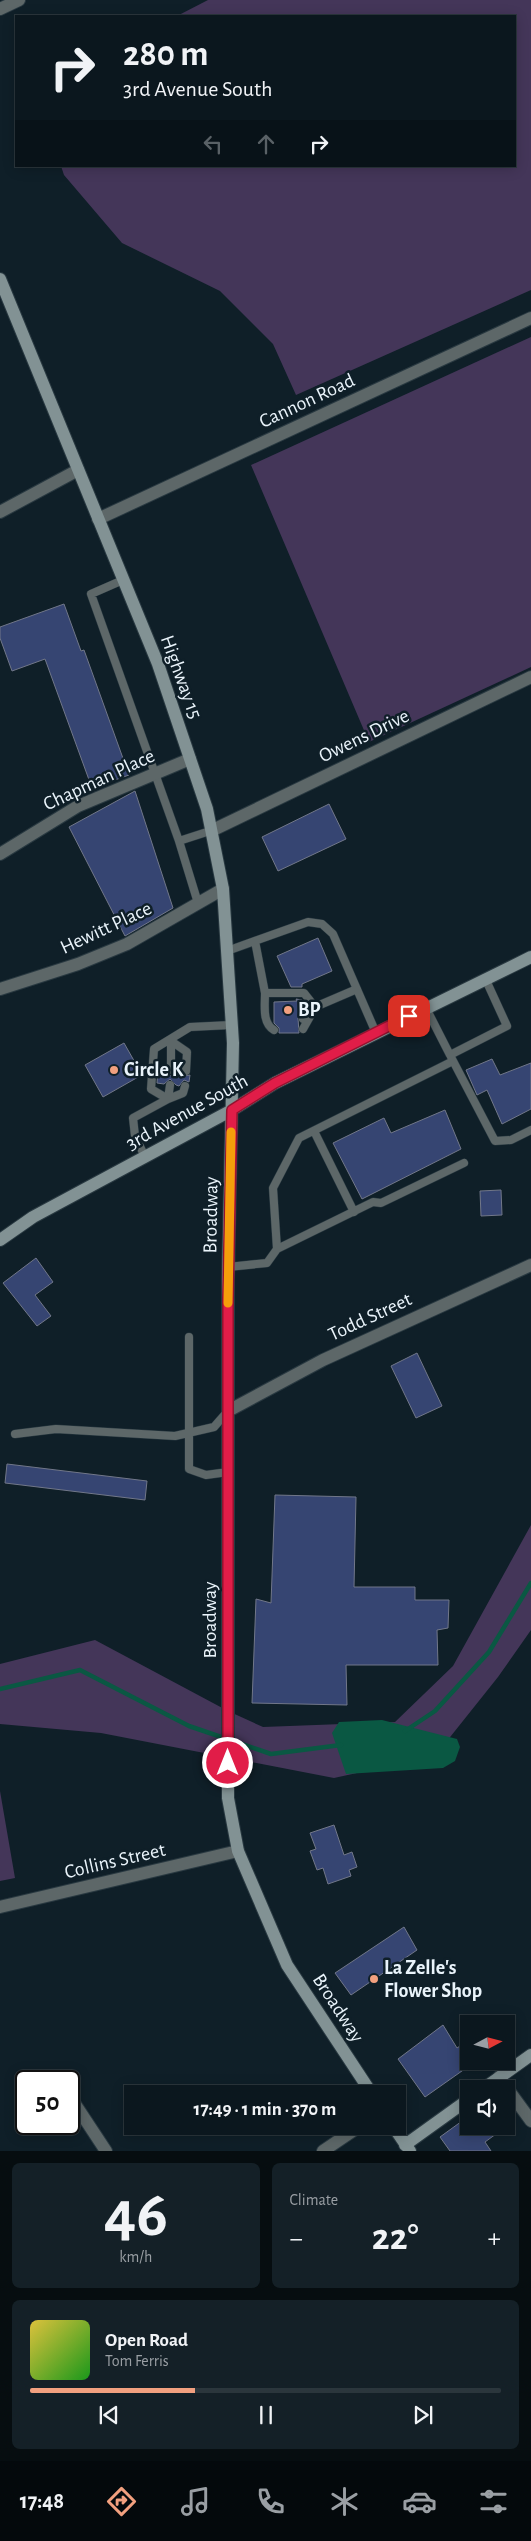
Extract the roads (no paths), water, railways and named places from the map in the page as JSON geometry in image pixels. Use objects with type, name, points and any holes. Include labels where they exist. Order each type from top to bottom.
[{"type":"main road","name":"Highway 15","points":[[0,279],[158,664],[213,830],[223,889],[231,1025],[232,1110]]},
{"type":"main road","name":"3rd Avenue South","points":[[2,1235],[232,1110],[275,1083],[531,956]]},
{"type":"main road","name":"Broadway","points":[[232,1110],[228,1267],[228,1798],[238,1851],[287,1965],[366,2085]]},
{"type":"main road","points":[[495,2080],[531,2055]]},
{"type":"main road","points":[[399,2135],[408,2148],[460,2106]]},
{"type":"street","points":[[0,9],[19,0]]},
{"type":"street","name":"Cannon Road","points":[[98,519],[531,318]]},
{"type":"street","points":[[0,512],[78,470]]},
{"type":"street","name":"Owens Drive","points":[[213,830],[531,677]]},
{"type":"street","name":"Chapman Place","points":[[0,854],[78,806],[190,759]]},
{"type":"street","name":"Hewitt Place","points":[[0,989],[78,964],[127,944],[223,889]]},
{"type":"street","name":"Todd Street","points":[[228,1410],[323,1360],[531,1264]]},
{"type":"street","name":"Collins Street","points":[[0,1907],[238,1851]]},
{"type":"street","points":[[499,2077],[531,2121]]},
{"type":"street","points":[[80,2112],[106,2151]]},
{"type":"street","points":[[323,2151],[347,2135]]},
{"type":"lane","points":[[123,580],[90,594],[179,841],[198,903]]},
{"type":"lane","points":[[179,841],[213,830]]},
{"type":"lane","points":[[227,951],[308,922],[322,924],[333,934],[376,1033]]},
{"type":"lane","points":[[255,941],[265,993],[265,1019],[268,1027],[274,1030]]},
{"type":"lane","points":[[277,1250],[273,1188],[300,1138],[507,1026],[485,978]]},
{"type":"lane","points":[[303,1019],[315,1007],[356,989]]},
{"type":"lane","points":[[265,993],[304,993],[315,1007]]},
{"type":"lane","points":[[303,1029],[315,1007]]},
{"type":"lane","points":[[426,1008],[495,1141],[511,1140],[531,1130]]},
{"type":"lane","points":[[265,1019],[274,1019]]},
{"type":"lane","points":[[168,1099],[151,1089],[154,1049],[190,1028],[231,1025]]},
{"type":"lane","points":[[171,1070],[172,1040]]},
{"type":"lane","points":[[172,1040],[187,1052],[186,1071]]},
{"type":"lane","points":[[168,1099],[170,1085]]},
{"type":"lane","points":[[145,1157],[135,1136],[133,1118],[183,1093],[185,1086]]},
{"type":"lane","points":[[314,1131],[354,1212]]},
{"type":"lane","points":[[228,1267],[267,1263],[277,1250],[373,1202],[380,1203],[464,1163]]},
{"type":"lane","points":[[189,1337],[190,1469],[206,1475],[228,1472]]},
{"type":"lane","points":[[15,1434],[56,1429],[174,1436],[191,1434],[214,1426],[228,1410]]},
{"type":"waterway","points":[[405,1731],[435,1711],[489,1652],[531,1583]]},
{"type":"waterway","points":[[0,1689],[80,1670],[189,1726],[271,1754],[341,1745]]},
{"type":"place","name":"BP","points":[[288,1010]]},
{"type":"place","name":"Circle K","points":[[114,1070]]},
{"type":"place","name":"La Zelle's Flower Shop","points":[[374,1979]]}]
